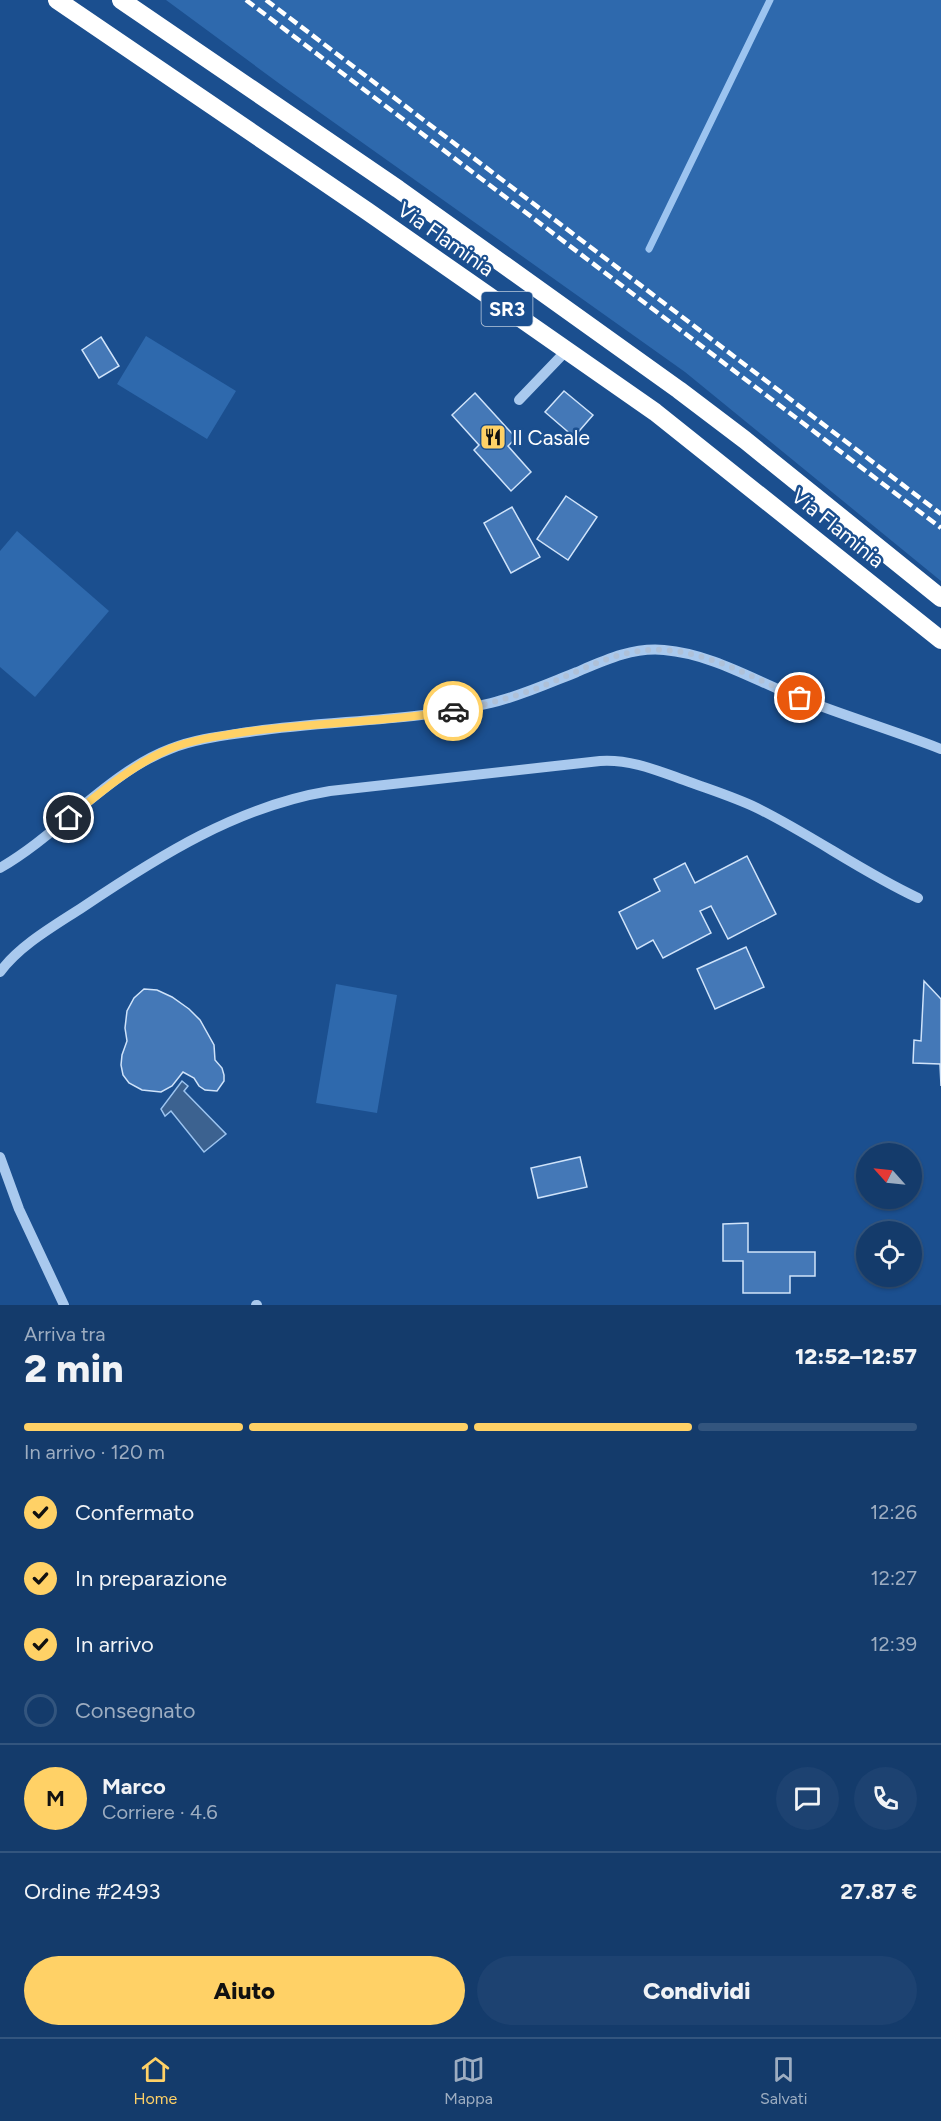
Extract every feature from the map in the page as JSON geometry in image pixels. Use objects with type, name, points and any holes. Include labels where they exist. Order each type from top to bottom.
[{"type":"highway","name":"Via Flaminia","points":[[57,0],[367,211],[655,412],[941,640]]},
{"type":"highway","name":"Via Flaminia","points":[[121,0],[398,189],[669,383],[745,440],[941,598]]},
{"type":"street","points":[[519,399],[566,351]]},
{"type":"street","points":[[0,868],[38,843],[138,765],[168,749],[198,740],[259,730],[464,709],[519,695],[626,653],[645,650],[664,650],[703,658],[800,698],[941,749]]},
{"type":"street","points":[[0,972],[45,932],[148,864],[198,836],[270,806],[330,791],[600,761],[623,761],[646,766],[742,801],[918,898]]},
{"type":"street","points":[[0,1157],[19,1209],[64,1305]]},
{"type":"shaded area","points":[[166,0],[941,0],[941,581],[685,372],[284,87]]},
{"type":"shaded area","points":[[146,336],[236,391],[207,439],[117,384]]},
{"type":"shaded area","points":[[17,531],[109,611],[35,697],[0,667],[0,551]]},
{"type":"shaded area","points":[[336,984],[397,995],[377,1113],[316,1103]]},
{"type":"shaded area","points":[[182,1081],[188,1086],[184,1091],[226,1134],[204,1152],[171,1111],[165,1116],[161,1109]]},
{"type":"building","points":[[101,337],[119,366],[99,378],[82,350]]},
{"type":"building","points":[[564,391],[593,415],[574,437],[545,412]]},
{"type":"building","points":[[475,393],[516,438],[508,446],[531,472],[511,491],[474,450],[479,445],[452,415]]},
{"type":"building","points":[[566,496],[597,517],[568,560],[537,539]]},
{"type":"building","points":[[512,507],[540,557],[511,573],[484,523]]},
{"type":"building","points":[[747,856],[776,914],[728,939],[711,906],[700,911],[711,933],[663,958],[653,940],[637,949],[619,912],[660,891],[654,879],[685,863],[695,883]]},
{"type":"building","points":[[746,947],[764,987],[715,1009],[697,969]]},
{"type":"building","points":[[924,981],[941,999],[941,1086],[940,1064],[913,1063],[914,1040],[921,1041]]},
{"type":"building","points":[[144,989],[157,990],[172,997],[200,1020],[214,1045],[215,1060],[222,1068],[224,1075],[224,1081],[217,1091],[205,1090],[194,1078],[183,1072],[172,1086],[161,1092],[142,1090],[129,1083],[123,1075],[121,1065],[127,1041],[125,1028],[127,1011],[134,998]]},
{"type":"building","points":[[580,1157],[587,1187],[538,1198],[531,1168]]},
{"type":"building","points":[[748,1223],[748,1252],[815,1252],[815,1276],[790,1276],[790,1293],[743,1293],[743,1261],[723,1261],[723,1224]]},
{"type":"waterway","points":[[649,249],[770,0]]},
{"type":"railway","points":[[246,0],[941,528]]},
{"type":"railway","points":[[266,0],[941,514]]},
{"type":"way so far","points":[[453,711],[519,695],[605,660],[645,650],[664,650],[703,658],[800,698]]},
{"type":"place","name":"Il Casale","points":[[493,437]]},
{"type":"route","points":[[69,818],[138,765],[168,749],[198,740],[293,726],[453,711]]}]
